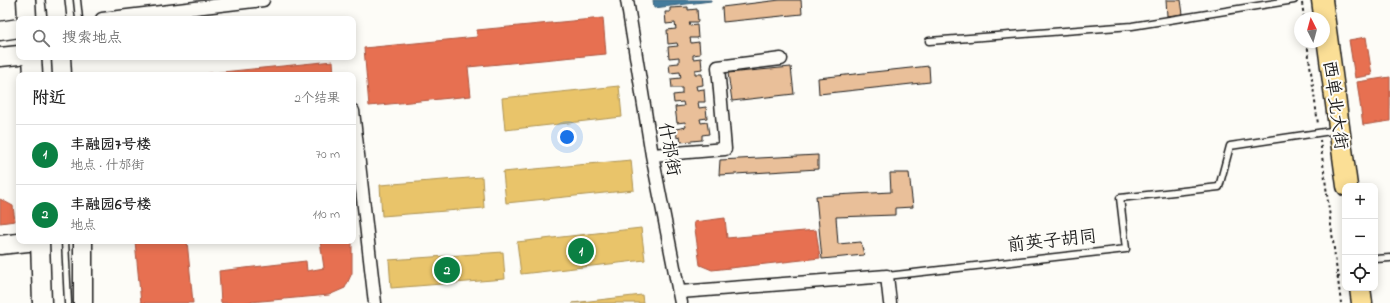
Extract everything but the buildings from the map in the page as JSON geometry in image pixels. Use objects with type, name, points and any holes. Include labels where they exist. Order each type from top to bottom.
[{"type":"main road","points":[[26,0],[27,16]]},
{"type":"main road","points":[[55,0],[57,16]]},
{"type":"main road","name":"西单北大街","points":[[1322,0],[1347,183]]},
{"type":"main road","points":[[0,31],[16,28]]},
{"type":"main road","points":[[0,57],[16,55]]},
{"type":"main road","points":[[32,60],[33,72]]},
{"type":"main road","points":[[61,60],[62,72]]},
{"type":"main road","points":[[0,245],[16,243]]},
{"type":"main road","points":[[39,244],[42,303]]},
{"type":"main road","points":[[83,244],[84,303]]},
{"type":"main road","points":[[1360,291],[1362,303]]},
{"type":"street","points":[[127,16],[263,0]]},
{"type":"street","name":"什邡街","points":[[627,0],[652,155],[681,298]]},
{"type":"street","points":[[652,155],[725,149],[718,67],[781,59]]},
{"type":"street","points":[[356,137],[375,303]]},
{"type":"street","points":[[887,276],[890,303]]},
{"type":"street","name":"前英子胡同","points":[[681,298],[887,276]]},
{"type":"lane","points":[[77,0],[79,16]]},
{"type":"lane","points":[[929,41],[1132,26],[1294,0]]},
{"type":"lane","name":"前英子胡同","points":[[887,276],[1126,249],[1120,198],[1219,187],[1230,146],[1339,130]]},
{"type":"lane","points":[[66,244],[68,303]]},
{"type":"lane","points":[[1378,259],[1390,258]]},
{"type":"path","points":[[1302,0],[1303,12]]},
{"type":"path","points":[[1308,48],[1341,303]]},
{"type":"path","points":[[1337,277],[1342,276]]},
{"type":"place","name":"丰融园7号楼","points":[[581,251]]},
{"type":"place","name":"丰融园6号楼","points":[[447,270]]}]
